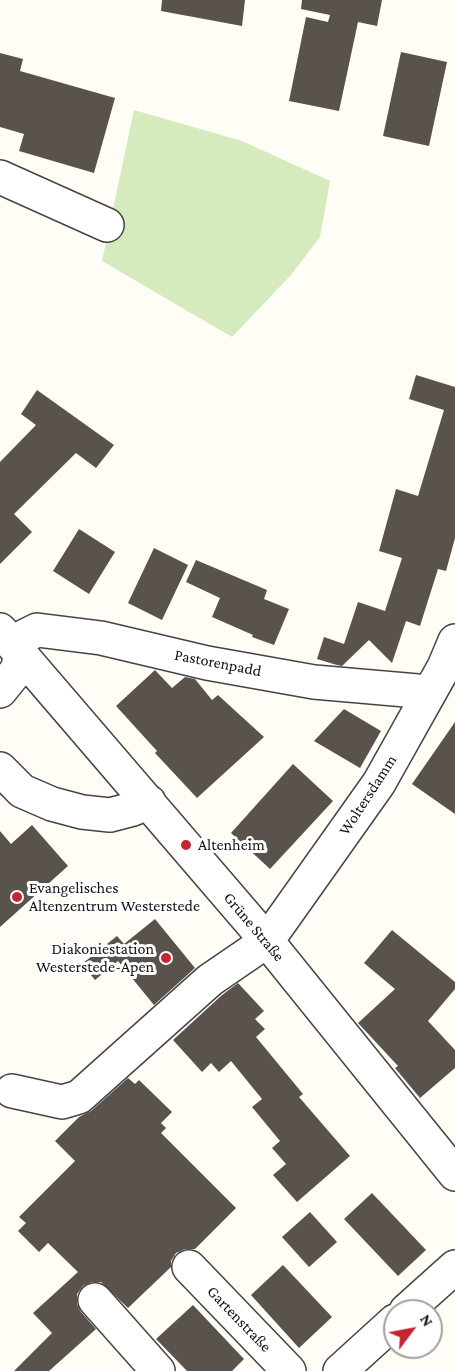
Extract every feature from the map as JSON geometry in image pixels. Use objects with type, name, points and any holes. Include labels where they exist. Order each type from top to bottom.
[{"type":"street","points":[[0,177],[107,225]]},
{"type":"street","name":"Pastorenpadd","points":[[11,643],[37,630],[101,638],[207,663],[314,682],[446,668]]},
{"type":"street","points":[[0,691],[17,670],[11,643]]},
{"type":"street","name":"Grüne Straße","points":[[11,643],[267,941],[455,1174]]},
{"type":"street","name":"Woltersdamm","points":[[267,941],[379,783],[446,668]]},
{"type":"street","points":[[0,769],[22,791],[52,804],[82,812],[110,815],[149,802]]},
{"type":"street","points":[[12,1091],[62,1102],[79,1097],[210,980],[267,941]]},
{"type":"street","name":"Gartenstraße","points":[[189,1267],[289,1371]]},
{"type":"street","points":[[419,1299],[455,1267]]},
{"type":"street","points":[[95,1300],[158,1371]]},
{"type":"street","points":[[340,1371],[383,1332]]},
{"type":"green space","points":[[134,110],[242,141],[330,181],[320,237],[291,275],[232,337],[102,261]]},
{"type":"building","points":[[162,0],[245,0],[242,26],[161,11]]},
{"type":"building","points":[[302,0],[382,0],[377,26],[358,22],[339,111],[289,101],[306,17],[328,22],[330,15],[301,9]]},
{"type":"building","points":[[401,52],[447,62],[429,146],[383,136]]},
{"type":"building","points":[[0,53],[23,59],[20,71],[115,98],[94,173],[19,151],[24,134],[0,127]]},
{"type":"building","points":[[416,375],[455,387],[455,538],[446,571],[438,569],[420,626],[406,621],[392,663],[369,640],[342,666],[317,659],[324,637],[344,644],[358,602],[385,611],[402,558],[379,551],[396,489],[418,496],[444,410],[409,399]]},
{"type":"building","points":[[37,390],[114,445],[96,468],[76,453],[14,514],[32,532],[0,564],[0,462],[36,425],[21,414]]},
{"type":"building","points":[[79,529],[115,552],[89,594],[53,571]]},
{"type":"building","points":[[154,548],[188,565],[162,620],[128,603]]},
{"type":"building","points":[[196,560],[267,590],[264,599],[289,609],[274,645],[212,617],[220,598],[186,582]]},
{"type":"building","points":[[155,670],[172,688],[185,677],[195,679],[212,700],[218,695],[264,737],[197,798],[116,706]]},
{"type":"building","points":[[344,709],[381,731],[360,768],[314,741]]},
{"type":"building","points":[[455,722],[455,814],[412,784]]},
{"type":"building","points":[[293,764],[333,801],[270,869],[231,833]]},
{"type":"building","name":"Evangelisches Altenzentrum Westerstede","points":[[32,825],[68,866],[0,927],[0,831],[11,844]]},
{"type":"building","points":[[155,919],[195,968],[154,1005],[118,961],[95,980],[82,964],[117,936],[124,944]]},
{"type":"building","points":[[392,930],[455,982],[455,989],[428,1021],[455,1050],[455,1068],[420,1098],[395,1068],[398,1066],[358,1023],[395,989],[364,963]]},
{"type":"building","points":[[238,983],[264,1011],[255,1019],[265,1029],[256,1037],[303,1094],[299,1097],[350,1156],[297,1202],[273,1175],[286,1164],[272,1148],[280,1141],[252,1107],[262,1099],[231,1061],[219,1072],[211,1063],[202,1072],[173,1040]]},
{"type":"building","points":[[128,1078],[135,1084],[139,1080],[172,1112],[161,1123],[166,1128],[161,1133],[236,1208],[195,1249],[185,1249],[176,1253],[171,1261],[171,1267],[128,1308],[101,1282],[92,1282],[83,1286],[77,1294],[77,1304],[96,1329],[49,1371],[14,1371],[52,1333],[33,1313],[78,1272],[48,1243],[39,1252],[18,1231],[26,1223],[19,1217],[75,1161],[55,1141],[79,1117],[91,1111]]},
{"type":"building","points":[[372,1193],[426,1250],[398,1276],[344,1219]]},
{"type":"building","points":[[310,1212],[337,1242],[309,1267],[282,1237]]},
{"type":"building","points":[[283,1265],[332,1317],[299,1348],[251,1295]]},
{"type":"building","points":[[193,1305],[244,1359],[232,1371],[187,1371],[156,1339]]},
{"type":"place","name":"Altenheim","points":[[186,845]]},
{"type":"place","name":"Evangelisches Altenzentrum Westerstede","points":[[17,897]]},
{"type":"place","name":"Diakoniestation Westerstede-Apen","points":[[166,958]]}]
